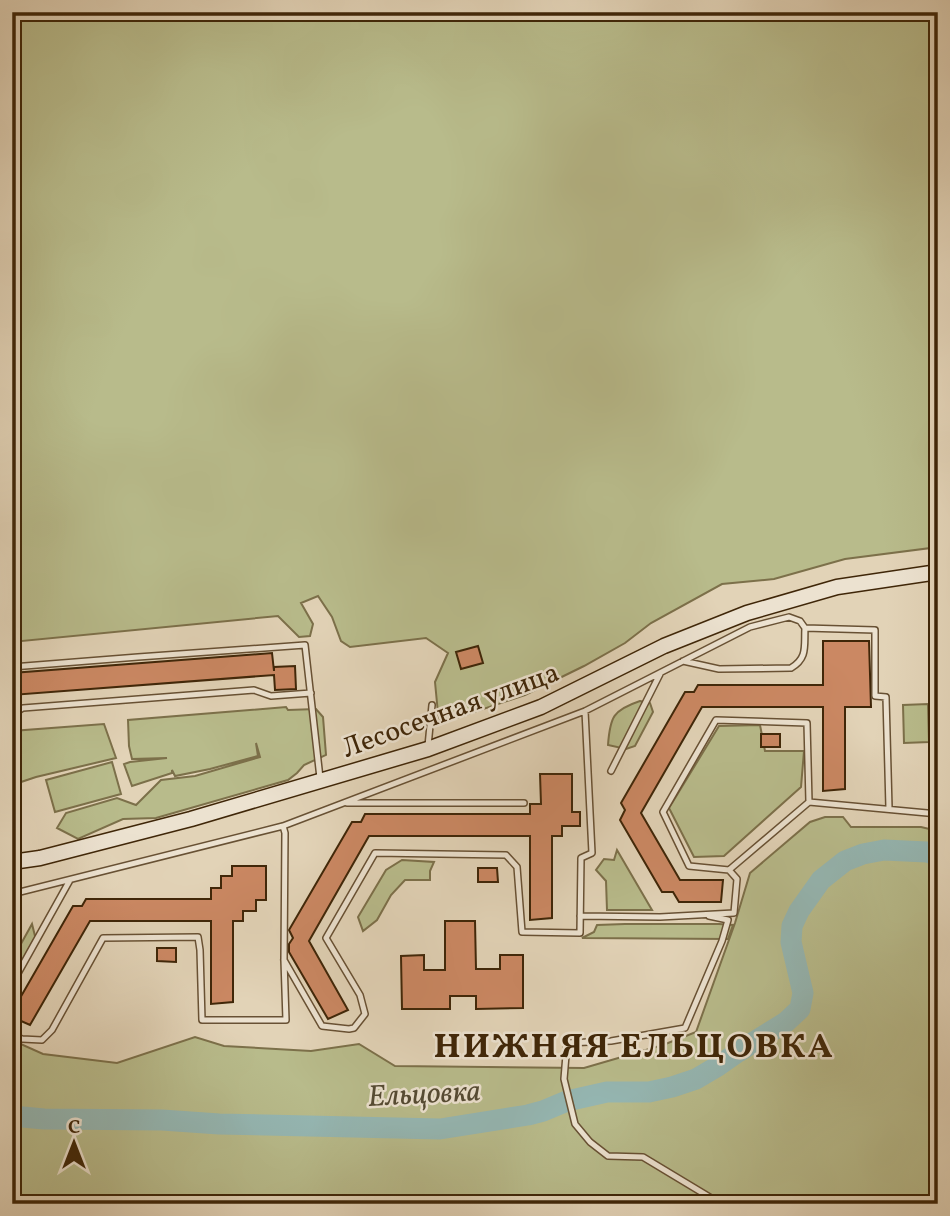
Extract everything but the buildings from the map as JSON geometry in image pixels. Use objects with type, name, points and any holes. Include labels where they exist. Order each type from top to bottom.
[{"type":"street","name":"Лесосечная улица","points":[[12,862],[40,858],[140,833],[428,749],[541,707],[664,646],[747,613],[837,587],[938,572]]},
{"type":"lane","points":[[12,894],[283,826],[585,710],[750,627],[789,617],[800,621],[806,628],[804,655],[800,663],[791,668],[719,669],[683,661]]},
{"type":"lane","points":[[806,628],[875,630],[874,696],[886,697],[888,808]]},
{"type":"lane","points":[[12,667],[305,645],[321,782]]},
{"type":"lane","points":[[611,771],[660,674]]},
{"type":"lane","points":[[12,715],[23,708],[254,690],[271,696],[311,693]]},
{"type":"lane","points":[[428,749],[432,705]]},
{"type":"lane","points":[[284,960],[321,1026],[354,1028],[365,1014],[360,995],[326,938],[375,853],[506,855],[517,867],[522,932],[580,933],[581,858],[592,853],[585,710]]},
{"type":"lane","points":[[580,916],[660,917],[734,913],[737,879],[729,870],[689,866],[663,812],[716,720],[807,723],[809,802]]},
{"type":"lane","points":[[729,870],[809,802],[938,814]]},
{"type":"lane","points":[[344,803],[524,803]]},
{"type":"lane","points":[[12,1034],[22,1039],[42,1040],[52,1030],[103,938],[198,937],[201,1020],[286,1020],[283,826]]},
{"type":"lane","points":[[12,984],[70,880]]},
{"type":"lane","points":[[709,916],[728,920],[722,941],[685,1028],[611,1041],[567,1043],[564,1079],[575,1124],[590,1142],[608,1156],[643,1157],[721,1204]]},
{"type":"green space","points":[[12,12],[938,12],[938,547],[845,559],[774,579],[722,584],[651,623],[625,643],[584,666],[525,695],[439,724],[435,682],[448,653],[426,638],[350,647],[341,641],[332,617],[318,596],[301,603],[313,624],[310,636],[299,637],[278,616],[12,642]]},
{"type":"green space","points":[[640,701],[650,703],[653,712],[635,746],[626,749],[608,745],[615,716],[624,708]]},
{"type":"green space","points":[[928,704],[929,742],[904,743],[903,705]]},
{"type":"green space","points":[[286,707],[288,710],[316,709],[323,717],[326,755],[304,765],[288,780],[156,818],[123,819],[78,839],[57,828],[66,813],[117,798],[136,805],[161,780],[195,776],[260,757],[256,743],[258,756],[175,776],[172,770],[172,773],[132,786],[124,764],[167,758],[132,759],[128,720]]},
{"type":"green space","points":[[104,724],[116,758],[12,785],[12,731]]},
{"type":"green space","points":[[760,725],[765,751],[804,751],[801,787],[724,856],[694,857],[669,808],[719,726]]},
{"type":"green space","points":[[112,762],[121,794],[55,812],[46,780]]},
{"type":"green space","points":[[825,817],[843,817],[851,827],[921,827],[938,831],[938,1204],[12,1204],[12,1040],[43,1054],[117,1063],[195,1037],[224,1046],[311,1051],[359,1044],[395,1066],[584,1068],[663,1045],[696,1032],[750,873],[810,822]]},
{"type":"green space","points":[[617,850],[652,910],[607,910],[606,881],[596,870],[604,859],[614,860]]},
{"type":"green space","points":[[402,860],[434,862],[430,880],[405,880],[391,895],[377,920],[363,931],[358,917],[386,870]]},
{"type":"green space","points":[[32,924],[36,940],[21,969],[12,970],[12,960]]},
{"type":"green space","points":[[597,925],[733,925],[728,939],[582,938],[594,932]]},
{"type":"waterway","name":"Ельцовка","points":[[12,1116],[440,1129],[528,1115],[567,1101],[607,1092],[649,1092],[672,1087],[696,1079],[718,1066],[786,1022],[800,1009],[803,993],[791,942],[792,926],[821,880],[845,861],[863,854],[884,850],[938,855]]},
{"type":"district","name":"НИЖНЯЯ ЕЛЬЦОВКА","points":[[634,1045]]}]
